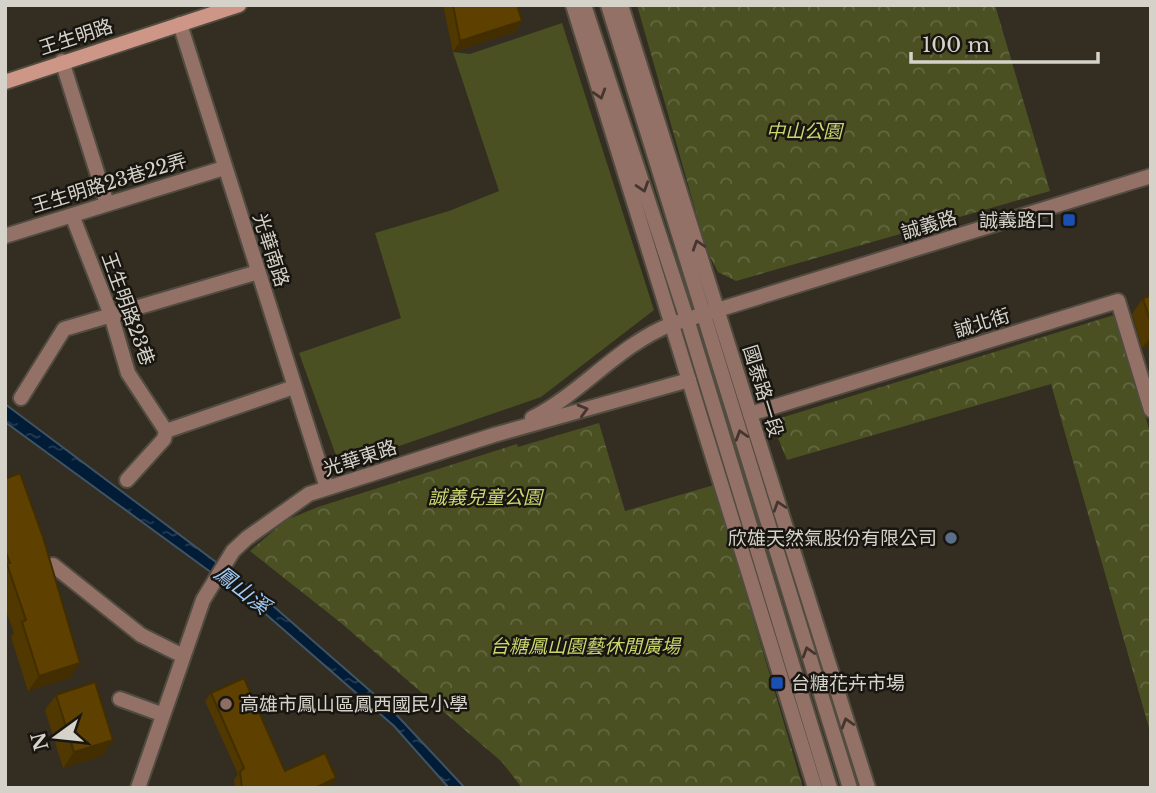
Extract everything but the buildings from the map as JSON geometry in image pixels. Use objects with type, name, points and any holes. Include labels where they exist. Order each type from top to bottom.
[{"type":"main road","name":"王生明路","points":[[5,82],[62,61],[239,5]]},
{"type":"street","points":[[573,5],[654,242],[687,319],[830,788]]},
{"type":"street","points":[[584,5],[654,242],[672,324],[815,788]]},
{"type":"street","name":"國泰路一段","points":[[608,5],[850,788]]},
{"type":"street","name":"國泰路一段","points":[[621,5],[868,788]]},
{"type":"street","name":"光華南路","points":[[180,24],[327,488]]},
{"type":"street","points":[[62,61],[107,204]]},
{"type":"street","name":"王生明路23巷22弄","points":[[5,236],[224,168]]},
{"type":"street","name":"誠義路","points":[[719,310],[1151,176]]},
{"type":"street","name":"王生明路23巷","points":[[72,215],[111,314],[128,373],[166,431]]},
{"type":"street","points":[[21,398],[64,329],[258,272]]},
{"type":"street","name":"誠北街","points":[[750,414],[1118,302],[1151,410]]},
{"type":"street","name":"光華東路","points":[[494,435],[545,411],[640,340],[672,324],[719,310]]},
{"type":"street","name":"光華東路","points":[[183,656],[203,600],[227,560],[247,538],[309,494],[494,435],[689,380]]},
{"type":"street","points":[[127,480],[164,439],[166,431],[294,387]]},
{"type":"street","points":[[53,565],[141,635],[183,656],[161,714],[138,788]]},
{"type":"street","points":[[121,699],[161,714]]},
{"type":"green space","name":"中山公園","points":[[637,5],[995,5],[1050,191],[736,281],[718,272],[707,251]]},
{"type":"green space","points":[[562,23],[654,310],[541,397],[350,463],[338,461],[299,353],[401,318],[375,233],[449,211],[499,191],[453,52],[470,54]]},
{"type":"green space","points":[[1114,315],[1151,435],[1151,735],[1051,384],[787,460],[771,421]]},
{"type":"green space","name":"台糖鳳山園藝休閒廣場","points":[[599,423],[625,511],[714,485],[803,788],[522,788],[502,762],[341,623],[250,551],[286,520],[318,507],[517,444],[518,447]]},
{"type":"water","name":"鳳山溪","points":[[5,404],[264,598],[391,709],[465,788],[449,788],[394,726],[253,603],[5,422]]},
{"type":"place","name":"誠義路口","points":[[1069,220]]},
{"type":"place","name":"欣雄天然氣股份有限公司","points":[[951,538]]},
{"type":"place","name":"台糖花卉市場","points":[[777,683]]},
{"type":"place","name":"高雄市鳳山區鳳西國民小學","points":[[226,704]]},
{"type":"park label","name":"誠義兒童公園","points":[[485,497]]}]
